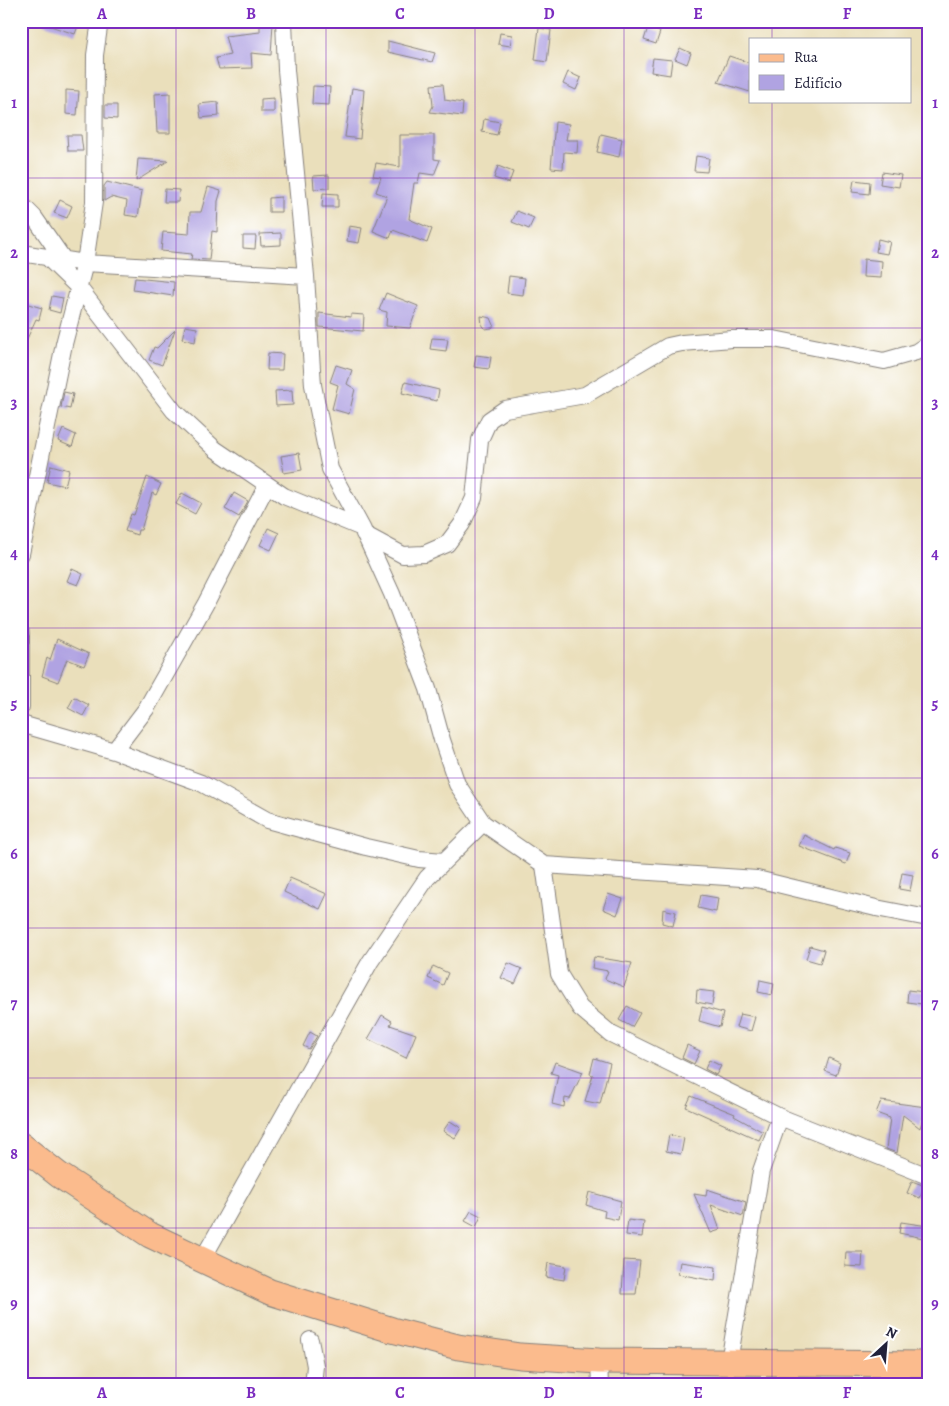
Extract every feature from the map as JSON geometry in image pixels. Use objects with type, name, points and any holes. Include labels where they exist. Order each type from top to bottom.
[{"type":"main road","points":[[21,1145],[59,1175],[150,1235],[270,1292],[392,1330],[449,1345],[520,1356],[599,1373],[729,1362],[928,1364]]},
{"type":"street","points":[[21,554],[64,344],[80,289],[85,263],[94,202],[95,56],[100,21]]},
{"type":"street","points":[[284,21],[286,70],[306,276],[313,384],[330,469],[363,531],[392,594],[428,689],[442,740],[457,784],[482,823],[544,865],[757,879],[876,908],[928,918]]},
{"type":"street","points":[[21,204],[34,217],[64,260]]},
{"type":"street","points":[[21,253],[85,263],[306,276]]},
{"type":"street","points":[[47,257],[80,289],[174,411],[215,449],[284,496],[363,531],[403,555],[424,554],[447,544],[462,524],[474,498],[480,440],[489,420],[505,410],[585,395],[668,346],[682,343],[732,339],[774,339],[884,361],[916,352],[928,344]]},
{"type":"street","points":[[114,752],[146,709],[206,603],[268,485]]},
{"type":"street","points":[[21,633],[21,707]]},
{"type":"street","points":[[21,724],[114,752],[201,783],[267,820],[366,847],[419,859],[444,861]]},
{"type":"street","points":[[202,1260],[370,962],[427,878],[482,823]]},
{"type":"street","points":[[544,865],[559,974],[580,1008],[611,1034],[780,1117],[928,1176]]},
{"type":"street","points":[[729,1362],[761,1171],[780,1117]]},
{"type":"street","points":[[310,1340],[315,1366],[313,1385]]},
{"type":"building","points":[[44,21],[80,21],[75,34],[44,24]]},
{"type":"building","points":[[260,23],[273,23],[271,55],[251,53],[252,68],[219,69],[216,58],[230,55],[225,36],[260,32]]},
{"type":"building","points":[[648,27],[660,32],[656,44],[644,40]]},
{"type":"building","points":[[539,28],[551,30],[547,62],[535,60]]},
{"type":"building","points":[[500,33],[512,35],[510,46],[498,44]]},
{"type":"building","points":[[388,41],[435,53],[432,62],[388,52]]},
{"type":"building","points":[[680,48],[691,53],[687,64],[675,59]]},
{"type":"building","points":[[729,56],[749,63],[749,92],[718,82]]},
{"type":"building","points":[[653,58],[672,60],[670,75],[651,72]]},
{"type":"building","points":[[568,72],[581,78],[576,90],[563,84]]},
{"type":"building","points":[[443,84],[445,100],[463,103],[462,116],[430,112],[433,106],[431,85]]},
{"type":"building","points":[[313,86],[330,87],[329,105],[312,104]]},
{"type":"building","points":[[352,88],[364,90],[360,139],[345,137]]},
{"type":"building","points":[[66,90],[79,91],[77,115],[66,114]]},
{"type":"building","points":[[170,93],[170,133],[157,133],[155,94]]},
{"type":"building","points":[[274,98],[274,112],[261,112],[261,99]]},
{"type":"building","points":[[218,102],[219,116],[201,118],[199,104]]},
{"type":"building","points":[[105,105],[117,105],[117,119],[105,118]]},
{"type":"building","points":[[484,119],[500,122],[497,135],[482,132]]},
{"type":"building","points":[[555,122],[569,124],[566,140],[578,140],[577,153],[564,152],[563,169],[551,168]]},
{"type":"building","points":[[601,134],[622,139],[619,157],[597,152]]},
{"type":"building","points":[[67,135],[81,135],[83,151],[68,151]]},
{"type":"building","points":[[400,135],[434,135],[434,159],[440,160],[434,175],[420,173],[418,183],[414,183],[409,219],[432,229],[427,243],[393,230],[390,238],[373,231],[387,196],[376,192],[381,177],[373,176],[376,163],[400,167]]},
{"type":"building","points":[[696,156],[709,158],[707,172],[694,171]]},
{"type":"building","points":[[138,159],[168,161],[136,181]]},
{"type":"building","points":[[498,166],[513,172],[509,183],[494,178]]},
{"type":"building","points":[[882,172],[901,175],[899,187],[880,184]]},
{"type":"building","points":[[329,175],[329,188],[314,189],[313,176]]},
{"type":"building","points":[[854,180],[870,182],[869,194],[852,192]]},
{"type":"building","points":[[107,182],[142,191],[138,217],[125,215],[127,201],[111,197],[104,201],[104,186]]},
{"type":"building","points":[[208,187],[221,191],[218,201],[217,232],[212,231],[209,260],[191,259],[192,254],[161,251],[163,232],[189,234],[190,212],[201,212]]},
{"type":"building","points":[[165,189],[179,190],[178,202],[164,202]]},
{"type":"building","points":[[323,193],[338,194],[338,207],[322,207]]},
{"type":"building","points":[[281,197],[281,212],[269,212],[269,198]]},
{"type":"building","points":[[60,200],[72,206],[67,218],[54,213]]},
{"type":"building","points":[[517,211],[534,218],[529,229],[512,222]]},
{"type":"building","points":[[349,226],[362,228],[359,243],[347,241]]},
{"type":"building","points":[[281,233],[281,245],[261,246],[260,234]]},
{"type":"building","points":[[243,236],[256,236],[255,249],[243,248]]},
{"type":"building","points":[[878,239],[890,242],[887,254],[876,252]]},
{"type":"building","points":[[864,259],[882,261],[881,278],[863,277]]},
{"type":"building","points":[[509,276],[525,278],[523,295],[507,293]]},
{"type":"building","points":[[135,278],[174,282],[173,296],[133,290]]},
{"type":"building","points":[[386,293],[418,306],[410,328],[386,326],[387,312],[379,310]]},
{"type":"building","points":[[52,296],[63,298],[60,313],[49,310]]},
{"type":"building","points":[[25,303],[42,308],[39,320],[36,319],[21,352],[21,317]]},
{"type":"building","points":[[319,313],[351,317],[351,314],[364,315],[363,331],[319,327]]},
{"type":"building","points":[[481,316],[491,318],[494,325],[492,328],[485,329],[482,326]]},
{"type":"building","points":[[185,326],[197,328],[195,342],[182,339]]},
{"type":"building","points":[[175,330],[162,365],[149,360],[154,347],[157,348]]},
{"type":"building","points":[[432,338],[448,339],[446,351],[430,349]]},
{"type":"building","points":[[268,353],[283,354],[282,370],[267,370]]},
{"type":"building","points":[[476,355],[491,357],[489,369],[474,367]]},
{"type":"building","points":[[336,365],[352,370],[347,384],[355,389],[349,414],[332,409],[338,385],[330,382]]},
{"type":"building","points":[[405,382],[439,390],[437,401],[402,393]]},
{"type":"building","points":[[292,390],[293,405],[276,406],[275,391]]},
{"type":"building","points":[[64,392],[73,394],[70,409],[61,407]]},
{"type":"building","points":[[63,429],[76,435],[72,447],[58,441]]},
{"type":"building","points":[[299,453],[302,470],[284,473],[281,456]]},
{"type":"building","points":[[51,465],[69,470],[65,486],[47,482]]},
{"type":"building","points":[[147,477],[161,484],[156,495],[152,493],[141,530],[138,530],[137,535],[125,531],[131,514],[134,515]]},
{"type":"building","points":[[182,493],[201,503],[195,514],[176,504]]},
{"type":"building","points":[[234,493],[248,501],[239,517],[225,509]]},
{"type":"building","points":[[268,528],[279,533],[271,550],[260,545]]},
{"type":"building","points":[[72,569],[83,574],[78,585],[67,581]]},
{"type":"building","points":[[57,639],[89,654],[84,666],[67,659],[58,682],[42,676],[47,658],[50,660]]},
{"type":"building","points":[[74,697],[89,705],[83,716],[68,708]]},
{"type":"building","points":[[804,835],[834,850],[835,848],[850,853],[846,864],[799,846]]},
{"type":"building","points":[[902,873],[913,875],[910,891],[899,889]]},
{"type":"building","points":[[290,878],[327,894],[320,909],[284,892]]},
{"type":"building","points":[[608,894],[623,899],[617,915],[603,909]]},
{"type":"building","points":[[701,895],[718,898],[716,912],[698,908]]},
{"type":"building","points":[[663,909],[676,912],[673,926],[662,923]]},
{"type":"building","points":[[810,946],[824,950],[820,963],[806,959]]},
{"type":"building","points":[[594,957],[632,963],[624,987],[605,979],[608,971],[592,968]]},
{"type":"building","points":[[508,963],[522,969],[515,984],[501,978]]},
{"type":"building","points":[[433,966],[448,973],[443,985],[428,978]]},
{"type":"building","points":[[760,980],[774,983],[772,995],[758,992]]},
{"type":"building","points":[[697,990],[714,992],[712,1005],[696,1002]]},
{"type":"building","points":[[908,990],[924,992],[922,1004],[907,1002]]},
{"type":"building","points":[[627,1006],[640,1013],[632,1027],[619,1020]]},
{"type":"building","points":[[702,1007],[723,1013],[720,1027],[699,1021]]},
{"type":"building","points":[[740,1014],[755,1017],[751,1031],[736,1027]]},
{"type":"building","points":[[382,1015],[392,1021],[390,1025],[416,1034],[406,1058],[368,1039]]},
{"type":"building","points":[[310,1032],[317,1036],[309,1049],[303,1046]]},
{"type":"building","points":[[687,1045],[700,1051],[694,1064],[682,1058]]},
{"type":"building","points":[[594,1058],[610,1063],[600,1104],[585,1101],[593,1075],[590,1074]]},
{"type":"building","points":[[829,1058],[840,1063],[836,1075],[825,1071]]},
{"type":"building","points":[[709,1060],[721,1066],[716,1075],[705,1069]]},
{"type":"building","points":[[555,1062],[583,1072],[570,1099],[565,1098],[564,1107],[552,1104],[558,1075],[551,1073]]},
{"type":"building","points":[[691,1096],[735,1114],[734,1116],[763,1132],[759,1140],[686,1107]]},
{"type":"building","points":[[881,1101],[926,1107],[920,1128],[903,1115],[897,1153],[886,1149],[890,1118],[876,1113]]},
{"type":"building","points":[[450,1121],[461,1128],[455,1138],[443,1131]]},
{"type":"building","points":[[669,1135],[684,1138],[681,1154],[666,1151]]},
{"type":"building","points":[[912,1181],[925,1186],[920,1198],[907,1193]]},
{"type":"building","points":[[707,1189],[746,1202],[743,1216],[711,1205],[720,1230],[711,1233],[694,1194],[706,1196]]},
{"type":"building","points":[[589,1192],[621,1201],[618,1220],[604,1217],[605,1211],[586,1205]]},
{"type":"building","points":[[471,1211],[481,1216],[476,1227],[465,1221]]},
{"type":"building","points":[[628,1220],[644,1222],[642,1237],[626,1235]]},
{"type":"building","points":[[901,1222],[928,1226],[928,1239],[899,1233]]},
{"type":"building","points":[[846,1252],[863,1252],[862,1267],[845,1266]]},
{"type":"building","points":[[624,1260],[640,1261],[636,1294],[622,1294]]},
{"type":"building","points":[[680,1262],[716,1267],[715,1281],[678,1274]]},
{"type":"building","points":[[548,1263],[566,1266],[564,1280],[546,1277]]}]
